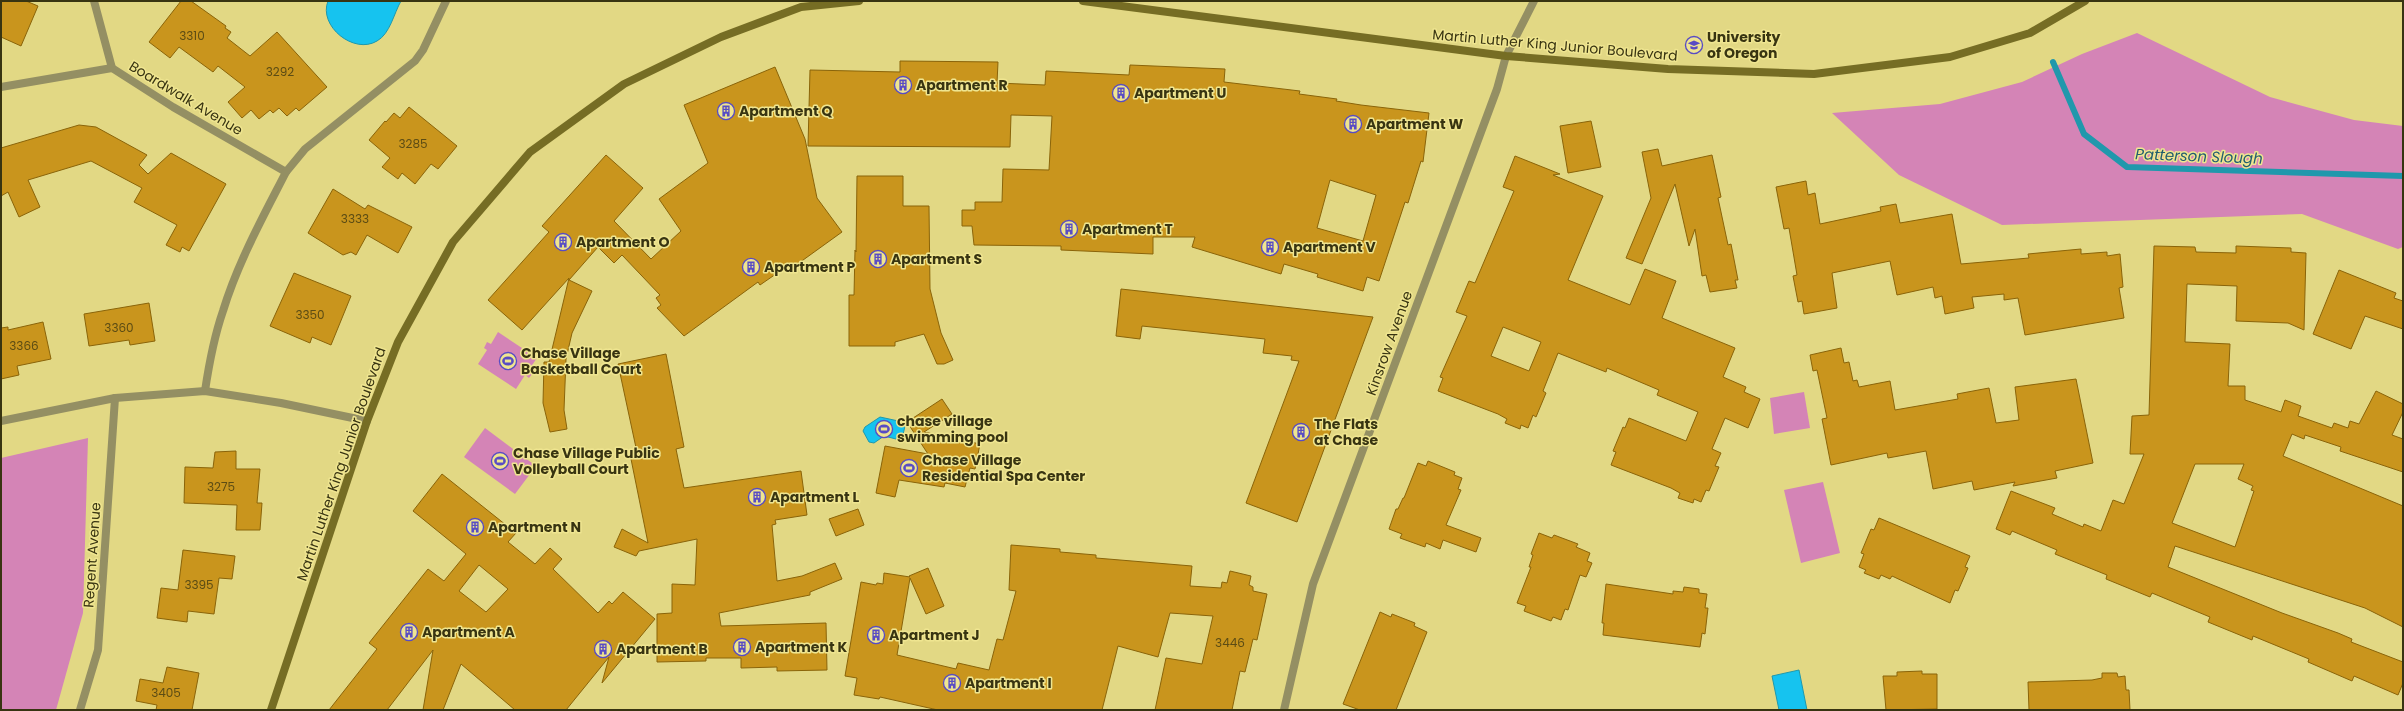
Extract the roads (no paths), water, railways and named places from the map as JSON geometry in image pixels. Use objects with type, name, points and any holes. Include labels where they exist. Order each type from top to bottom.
[{"type":"main road","name":"Martin Luther King Junior Boulevard","points":[[271,710],[367,421],[398,342],[453,242],[530,152],[624,84],[720,37],[801,7],[860,1]]},
{"type":"main road","name":"Martin Luther King Junior Boulevard","points":[[1083,1],[1506,56],[1668,69],[1814,74],[1950,57],[2030,33],[2086,1]]},
{"type":"street","name":"Boardwalk Avenue","points":[[94,1],[112,68],[173,107],[286,172]]},
{"type":"street","points":[[205,391],[210,360],[223,309],[248,248],[286,172],[305,149],[415,61],[446,1]]},
{"type":"street","name":"Kinsrow Avenue","points":[[1284,710],[1313,584],[1497,89],[1506,56],[1534,1]]},
{"type":"street","points":[[1,87],[112,68]]},
{"type":"street","points":[[1,421],[115,398],[205,391],[281,403],[367,421]]},
{"type":"street","name":"Regent Avenue","points":[[80,710],[98,650],[115,398]]},
{"type":"water","points":[[328,1],[401,1],[391,23],[381,38],[368,44],[358,44],[340,36],[333,28],[328,20],[326,10]]},
{"type":"water","name":"chase village swimming pool","points":[[880,417],[903,422],[905,426],[902,439],[900,440],[884,436],[874,443],[869,442],[863,431],[865,427]]},
{"type":"water","points":[[1799,670],[1807,710],[1779,710],[1772,676]]},
{"type":"waterway","name":"Patterson Slough","points":[[2053,62],[2084,134],[2127,167],[2403,176]]},
{"type":"place","name":"University of Oregon","points":[[1694,45]]},
{"type":"place","name":"Apartment R","points":[[903,85]]},
{"type":"place","name":"Apartment U","points":[[1121,93]]},
{"type":"place","name":"Apartment Q","points":[[726,111]]},
{"type":"place","name":"Apartment W","points":[[1353,124]]},
{"type":"place","name":"Apartment T","points":[[1069,229]]},
{"type":"place","name":"Apartment O","points":[[563,242]]},
{"type":"place","name":"Apartment V","points":[[1270,247]]},
{"type":"place","name":"Apartment S","points":[[878,259]]},
{"type":"place","name":"Apartment P","points":[[751,267]]},
{"type":"place","name":"Chase Village Basketball Court","points":[[508,361]]},
{"type":"place","name":"chase village swimming pool","points":[[884,429]]},
{"type":"place","name":"The Flats at Chase","points":[[1301,432]]},
{"type":"place","name":"Chase Village Public Volleyball Court","points":[[500,461]]},
{"type":"place","name":"Chase Village Residential Spa Center","points":[[909,468]]},
{"type":"place","name":"Apartment L","points":[[757,497]]},
{"type":"place","name":"Apartment N","points":[[475,527]]},
{"type":"place","name":"Apartment A","points":[[409,632]]},
{"type":"place","name":"Apartment J","points":[[876,635]]},
{"type":"place","name":"Apartment K","points":[[742,647]]},
{"type":"place","name":"Apartment B","points":[[603,649]]},
{"type":"place","name":"Apartment I","points":[[952,683]]}]
